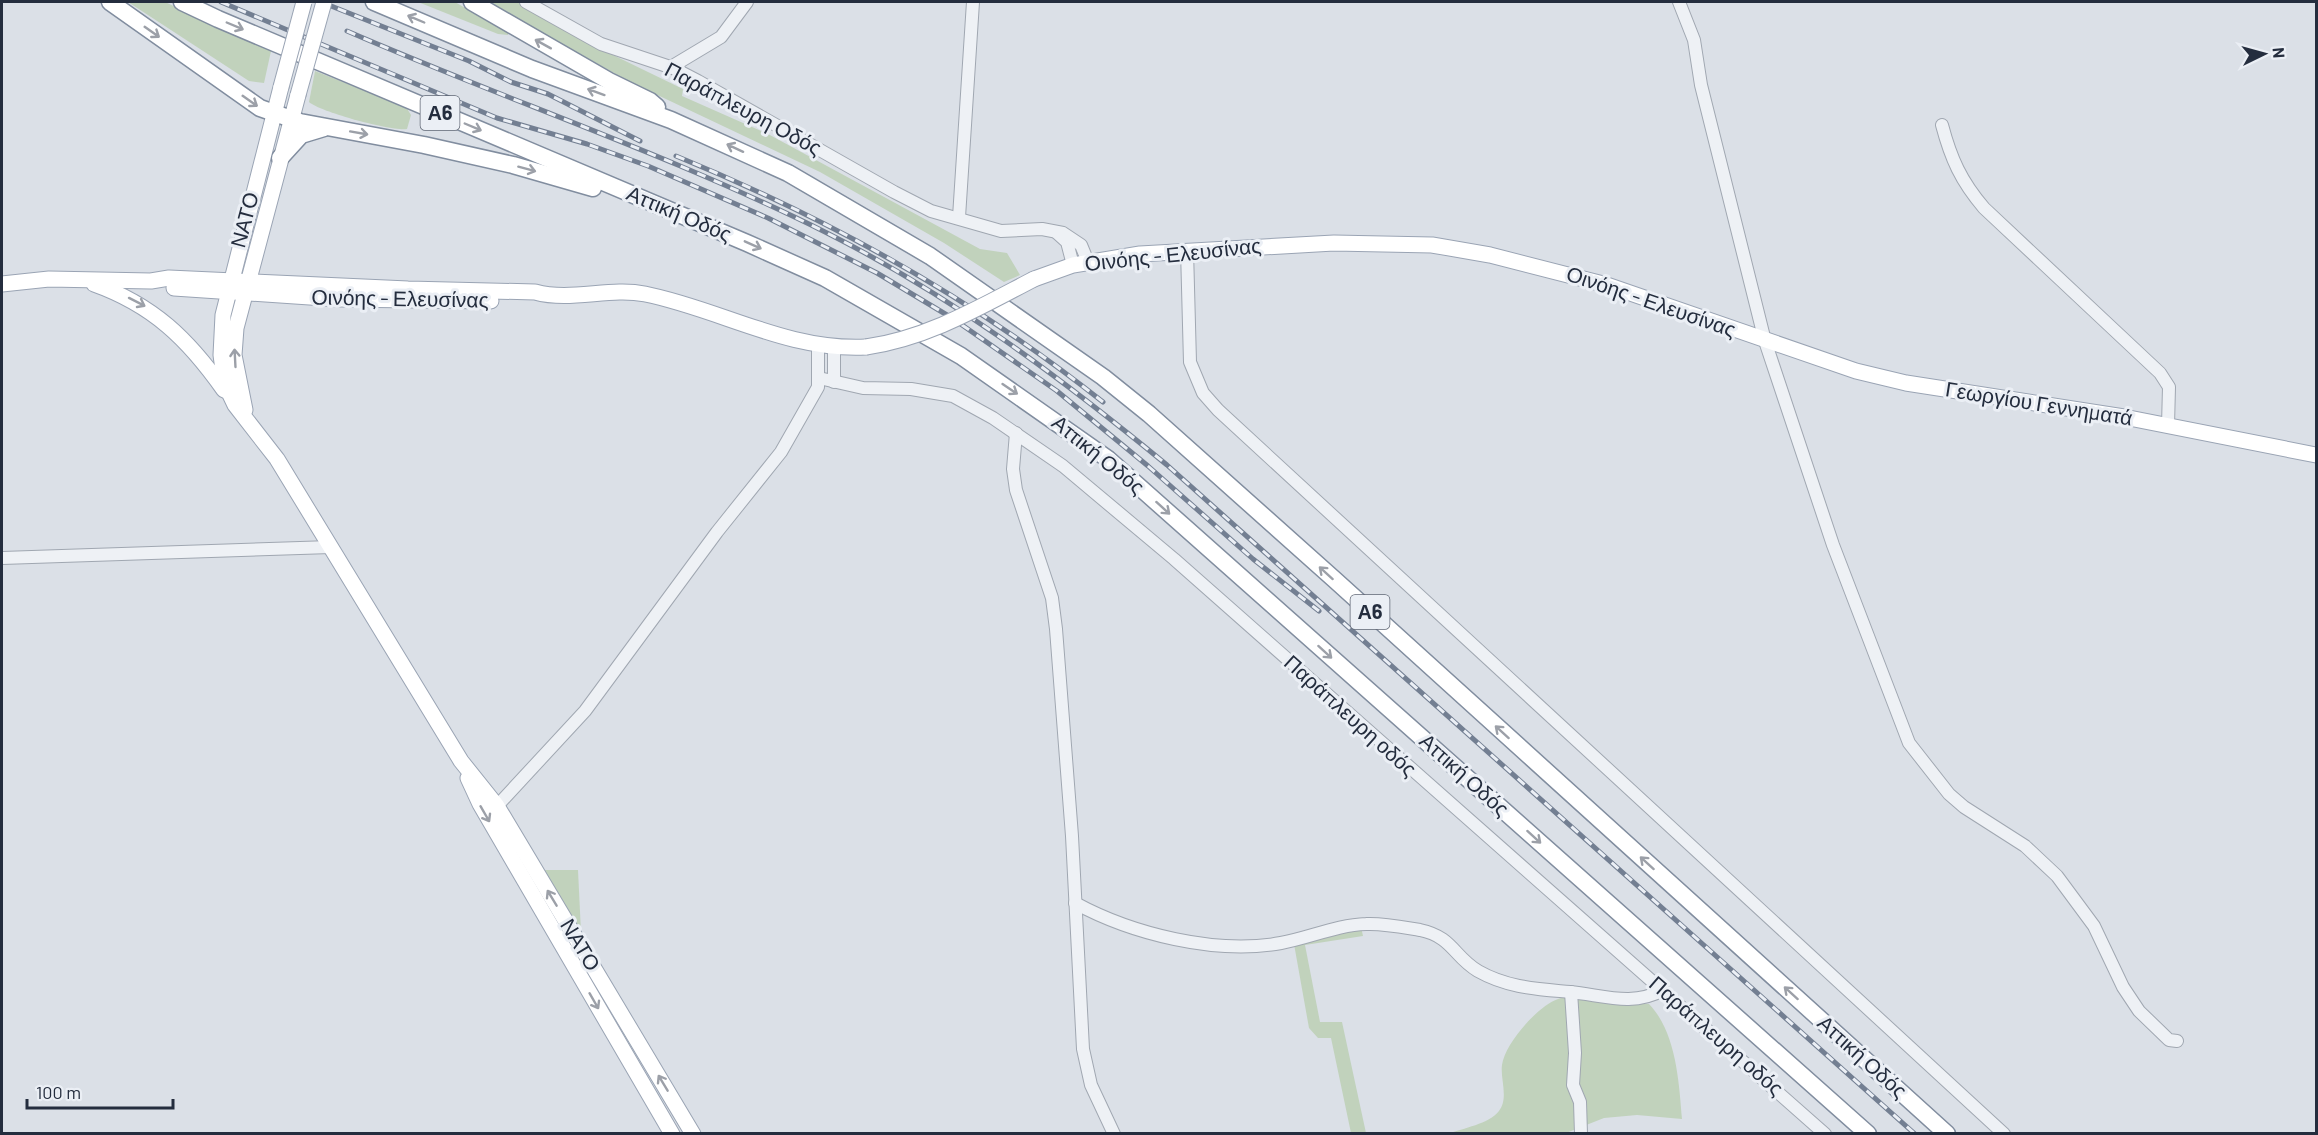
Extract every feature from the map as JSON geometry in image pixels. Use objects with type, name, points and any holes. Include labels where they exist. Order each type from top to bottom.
[{"type":"highway","points":[[110,2],[255,105],[273,113],[330,128],[513,165],[579,183],[637,205],[699,222]]},
{"type":"highway","name":"Αττική Οδός","points":[[182,2],[825,278],[887,311],[962,356],[1108,459],[1868,1134]]},
{"type":"highway","name":"Αττική Οδός","points":[[374,2],[532,69],[671,120],[788,173],[930,256],[1104,377],[1282,532],[1947,1134]]},
{"type":"highway","points":[[472,2],[609,81],[650,101],[671,120]]},
{"type":"highway","points":[[280,158],[301,135],[316,129],[330,128]]},
{"type":"main road","name":"ΝΑΤΟ","points":[[304,2],[273,113],[223,315],[221,355],[225,384],[234,405],[277,459],[461,761],[497,806],[693,1134]]},
{"type":"main road","name":"ΝΑΤΟ","points":[[258,434],[241,396],[234,356],[245,288],[324,2]]},
{"type":"main road","name":"Οινόης - Ελευσίνας","points":[[245,288],[486,301],[535,301],[556,296],[642,293],[818,346],[866,347],[898,341],[931,331],[1034,279],[1080,263],[1187,250],[1341,243],[1432,245],[1490,255],[1607,285],[1765,341]]},
{"type":"main road","points":[[254,253],[259,273],[274,284]]},
{"type":"main road","points":[[2,284],[32,279],[151,281],[169,288],[245,288]]},
{"type":"main road","points":[[83,280],[145,306],[173,330],[208,368],[234,405]]},
{"type":"main road","name":"Οινόης - Ελευσίνας","points":[[245,288],[274,284],[535,292],[556,296]]},
{"type":"main road","name":"Γεωργίου Γεννηματά","points":[[1765,341],[1856,371],[1906,383],[2168,425],[2316,455]]},
{"type":"main road","name":"ΝΑΤΟ","points":[[461,761],[480,804],[672,1134]]},
{"type":"street","name":"Παράπλευρη Οδός","points":[[526,2],[601,44],[671,68],[931,211],[959,217]]},
{"type":"street","points":[[671,68],[721,37],[747,2]]},
{"type":"street","points":[[974,2],[959,217],[1001,231],[1055,231],[1067,242],[1080,263]]},
{"type":"street","points":[[1679,2],[1694,40],[1701,85],[1765,341],[1833,544],[1909,742],[1949,794],[1964,807],[2025,846],[2057,876],[2094,926],[2123,987],[2139,1011],[2169,1040],[2177,1041]]},
{"type":"street","points":[[1942,125],[1947,144],[1964,185],[2024,247],[2057,274],[2160,374],[2169,387],[2168,425]]},
{"type":"street","points":[[1187,250],[1190,362],[1203,393],[1218,410],[2004,1134]]},
{"type":"street","points":[[497,806],[585,711],[717,532],[769,468],[815,394],[819,378],[818,346]]},
{"type":"street","points":[[834,348],[834,382]]},
{"type":"street","name":"Παράπλευρη οδός","points":[[819,378],[863,388],[918,390],[953,396],[1016,433],[1063,466],[1158,545],[1825,1134]]},
{"type":"street","points":[[1016,433],[1013,469],[1016,490],[1052,598],[1072,836],[1085,1067],[1114,1134]]},
{"type":"street","points":[[2,558],[331,547]]},
{"type":"street","points":[[1075,903],[1132,929],[1179,939],[1230,945],[1278,944],[1365,924],[1402,927],[1445,939],[1476,970],[1506,984],[1522,988],[1571,992],[1621,1000],[1653,995],[1663,990]]},
{"type":"street","points":[[1571,992],[1575,1053],[1574,1085],[1580,1102],[1581,1134]]},
{"type":"green space","points":[[128,2],[165,2],[271,51],[264,83],[249,81]]},
{"type":"green space","points":[[418,2],[455,2],[508,35],[498,34]]},
{"type":"green space","points":[[487,2],[517,2],[578,38],[683,89],[682,96],[768,134],[980,249],[1007,253],[1020,275],[1004,282],[944,243],[820,172],[630,82]]},
{"type":"green space","points":[[315,71],[406,107],[411,115],[407,129],[357,120],[327,111],[309,102]]},
{"type":"green space","points":[[543,870],[578,870],[581,932]]},
{"type":"green space","points":[[1361,927],[1363,936],[1305,945],[1320,1022],[1342,1022],[1366,1133],[1351,1133],[1331,1038],[1318,1038],[1309,1028],[1294,944]]},
{"type":"green space","points":[[1577,997],[1649,1004],[1658,1015],[1671,1043],[1682,1119],[1637,1115],[1604,1118],[1566,1133],[1448,1134],[1489,1119],[1499,1111],[1504,1094],[1502,1065],[1509,1046],[1541,1009],[1558,999]]},
{"type":"railway","points":[[221,2],[497,118],[587,144],[648,166],[768,218],[877,273],[952,318],[1057,391],[1148,466],[1253,559],[1319,611]]},
{"type":"railway","points":[[321,2],[469,61],[511,82],[548,94],[640,141]]},
{"type":"railway","points":[[347,31],[649,153],[768,205],[873,257],[1003,339],[1086,400],[1167,465],[1915,1134]]},
{"type":"railway","points":[[676,156],[789,206],[898,264],[1003,329],[1103,402]]}]
